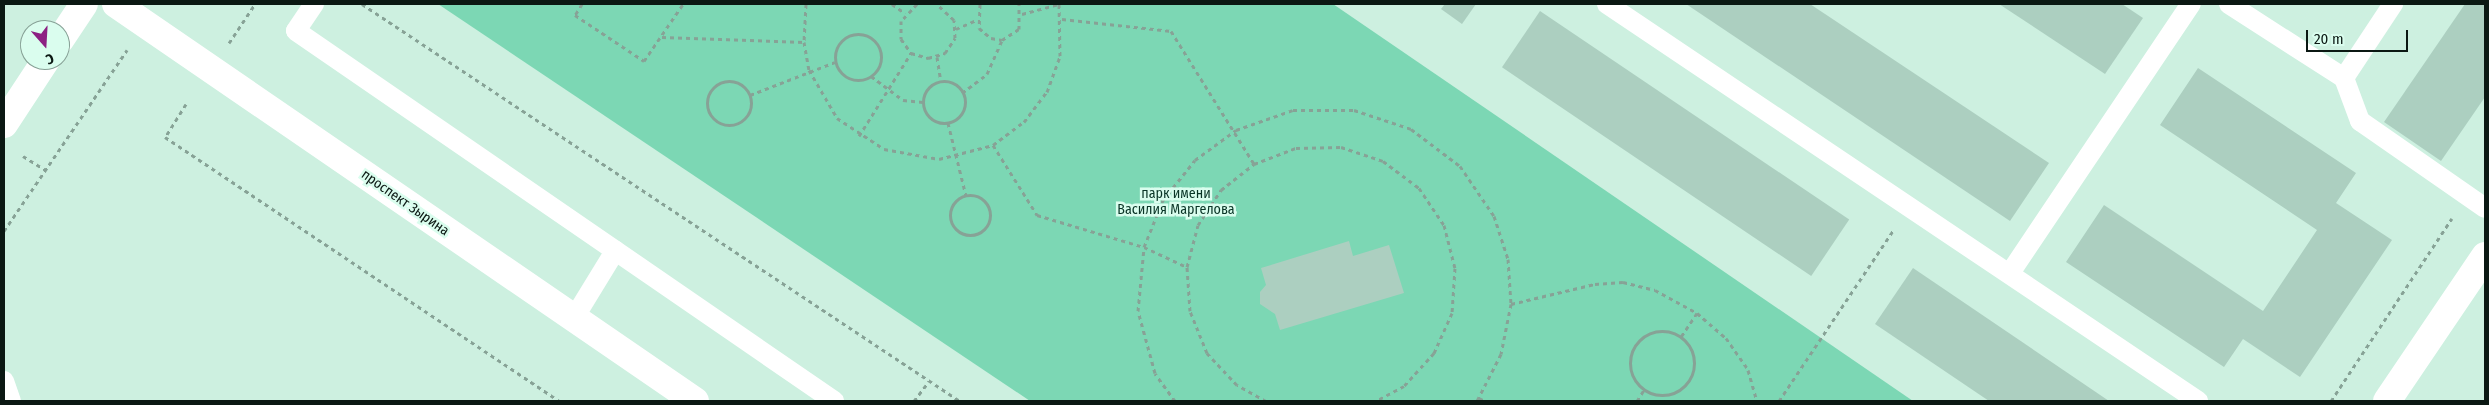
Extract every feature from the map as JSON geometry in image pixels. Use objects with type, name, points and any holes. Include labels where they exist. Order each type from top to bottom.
[{"type":"street","points":[[70,25],[84,4]]},
{"type":"street","name":"проспект Зырина","points":[[116,4],[695,401]]},
{"type":"street","points":[[4,124],[39,70]]},
{"type":"street","points":[[2387,401],[2485,256]]},
{"type":"lane","points":[[314,4],[296,31],[834,401]]},
{"type":"lane","points":[[1607,4],[2198,401]]},
{"type":"lane","points":[[2010,273],[2191,4]]},
{"type":"lane","points":[[2230,4],[2344,78],[2360,121],[2485,208]]},
{"type":"lane","points":[[2344,78],[2393,4]]},
{"type":"lane","points":[[574,318],[615,251]]},
{"type":"lane","points":[[4,381],[11,401]]},
{"type":"path","points":[[227,46],[254,4]]},
{"type":"path","points":[[362,4],[960,401]]},
{"type":"path","points":[[582,4],[575,15],[644,61],[683,4]]},
{"type":"path","points":[[806,4],[804,42],[811,73],[837,118],[859,136],[911,157],[955,156],[993,144],[1024,122],[1047,92],[1060,56],[1062,19],[1059,4],[1022,14]]},
{"type":"path","points":[[892,4],[905,13]]},
{"type":"path","points":[[917,4],[905,13],[900,39],[911,53],[937,57],[951,46],[956,29],[944,5],[937,4]]},
{"type":"path","points":[[980,4],[976,20],[984,34],[1002,40]]},
{"type":"path","points":[[962,93],[987,74],[1002,40],[1019,29],[1022,14],[1019,4]]},
{"type":"path","points":[[1062,19],[1171,31],[1236,130],[1254,164]]},
{"type":"path","points":[[956,29],[976,20]]},
{"type":"path","points":[[4,231],[145,24]]},
{"type":"path","points":[[835,62],[841,40],[855,35],[870,37],[881,57],[871,76]]},
{"type":"path","points":[[661,37],[804,42]]},
{"type":"path","points":[[859,136],[886,90],[911,53]]},
{"type":"path","points":[[937,57],[941,81]]},
{"type":"path","points":[[750,95],[811,73],[835,62]]},
{"type":"path","points":[[835,62],[849,79],[871,76]]},
{"type":"path","points":[[871,76],[886,90],[903,100],[923,102]]},
{"type":"path","points":[[941,81],[955,84],[962,93],[963,109],[948,123],[930,118],[923,102],[926,91],[941,81]]},
{"type":"path","points":[[720,82],[741,84],[750,95],[750,110],[734,125],[719,123],[709,113],[707,98],[720,82]]},
{"type":"path","points":[[186,104],[166,137],[559,401]]},
{"type":"path","points":[[1175,401],[1155,373],[1138,311],[1144,247],[1163,200],[1195,160],[1236,130],[1293,110],[1345,110],[1411,129],[1460,166],[1494,216],[1508,259],[1511,304],[1501,354],[1478,400],[1485,401]]},
{"type":"path","points":[[948,123],[966,196]]},
{"type":"path","points":[[993,144],[1036,215],[1144,247],[1187,267]]},
{"type":"path","points":[[1266,401],[1237,385],[1207,352],[1190,311],[1187,267],[1198,226],[1221,190],[1254,164],[1296,148],[1350,150],[1383,161],[1419,188],[1444,225],[1455,268],[1452,313],[1434,353],[1404,386],[1376,401]]},
{"type":"path","points":[[23,156],[45,170]]},
{"type":"path","points":[[966,196],[979,198],[990,214],[986,227],[975,234],[957,230],[951,220],[952,207],[966,196]]},
{"type":"path","points":[[2331,401],[2466,196]]},
{"type":"path","points":[[1779,401],[1909,206]]},
{"type":"path","points":[[1511,304],[1595,284],[1623,282],[1655,290],[1698,313],[1726,338],[1748,370],[1757,401]]},
{"type":"path","points":[[1682,337],[1698,313]]},
{"type":"path","points":[[1652,332],[1682,337],[1694,355],[1694,366],[1685,386],[1665,395],[1644,390],[1630,364],[1636,344],[1652,332]]},
{"type":"path","points":[[914,401],[929,381]]},
{"type":"path","points":[[1638,401],[1644,390]]},
{"type":"green space","name":"парк имени Василия Маргелова","points":[[438,4],[1333,4],[1913,401],[1030,401]]},
{"type":"building","points":[[1445,4],[1476,4],[1462,24],[1441,9]]},
{"type":"building","points":[[1686,4],[1810,4],[2049,163],[2010,221]]},
{"type":"building","points":[[1999,4],[2122,4],[2143,18],[2105,74]]},
{"type":"building","points":[[2465,4],[2485,4],[2485,97],[2441,161],[2384,122]]},
{"type":"building","points":[[1540,11],[1849,220],[1811,276],[1502,67]]},
{"type":"building","points":[[2198,68],[2356,173],[2336,203],[2392,240],[2300,377],[2243,339],[2224,367],[2066,262],[2104,205],[2263,311],[2317,230],[2160,125]]},
{"type":"building","points":[[1349,241],[1353,256],[1389,245],[1404,293],[1280,330],[1275,314],[1260,304],[1260,292],[1266,285],[1261,268]]},
{"type":"building","points":[[1913,268],[2109,401],[1989,401],[1875,324]]}]
